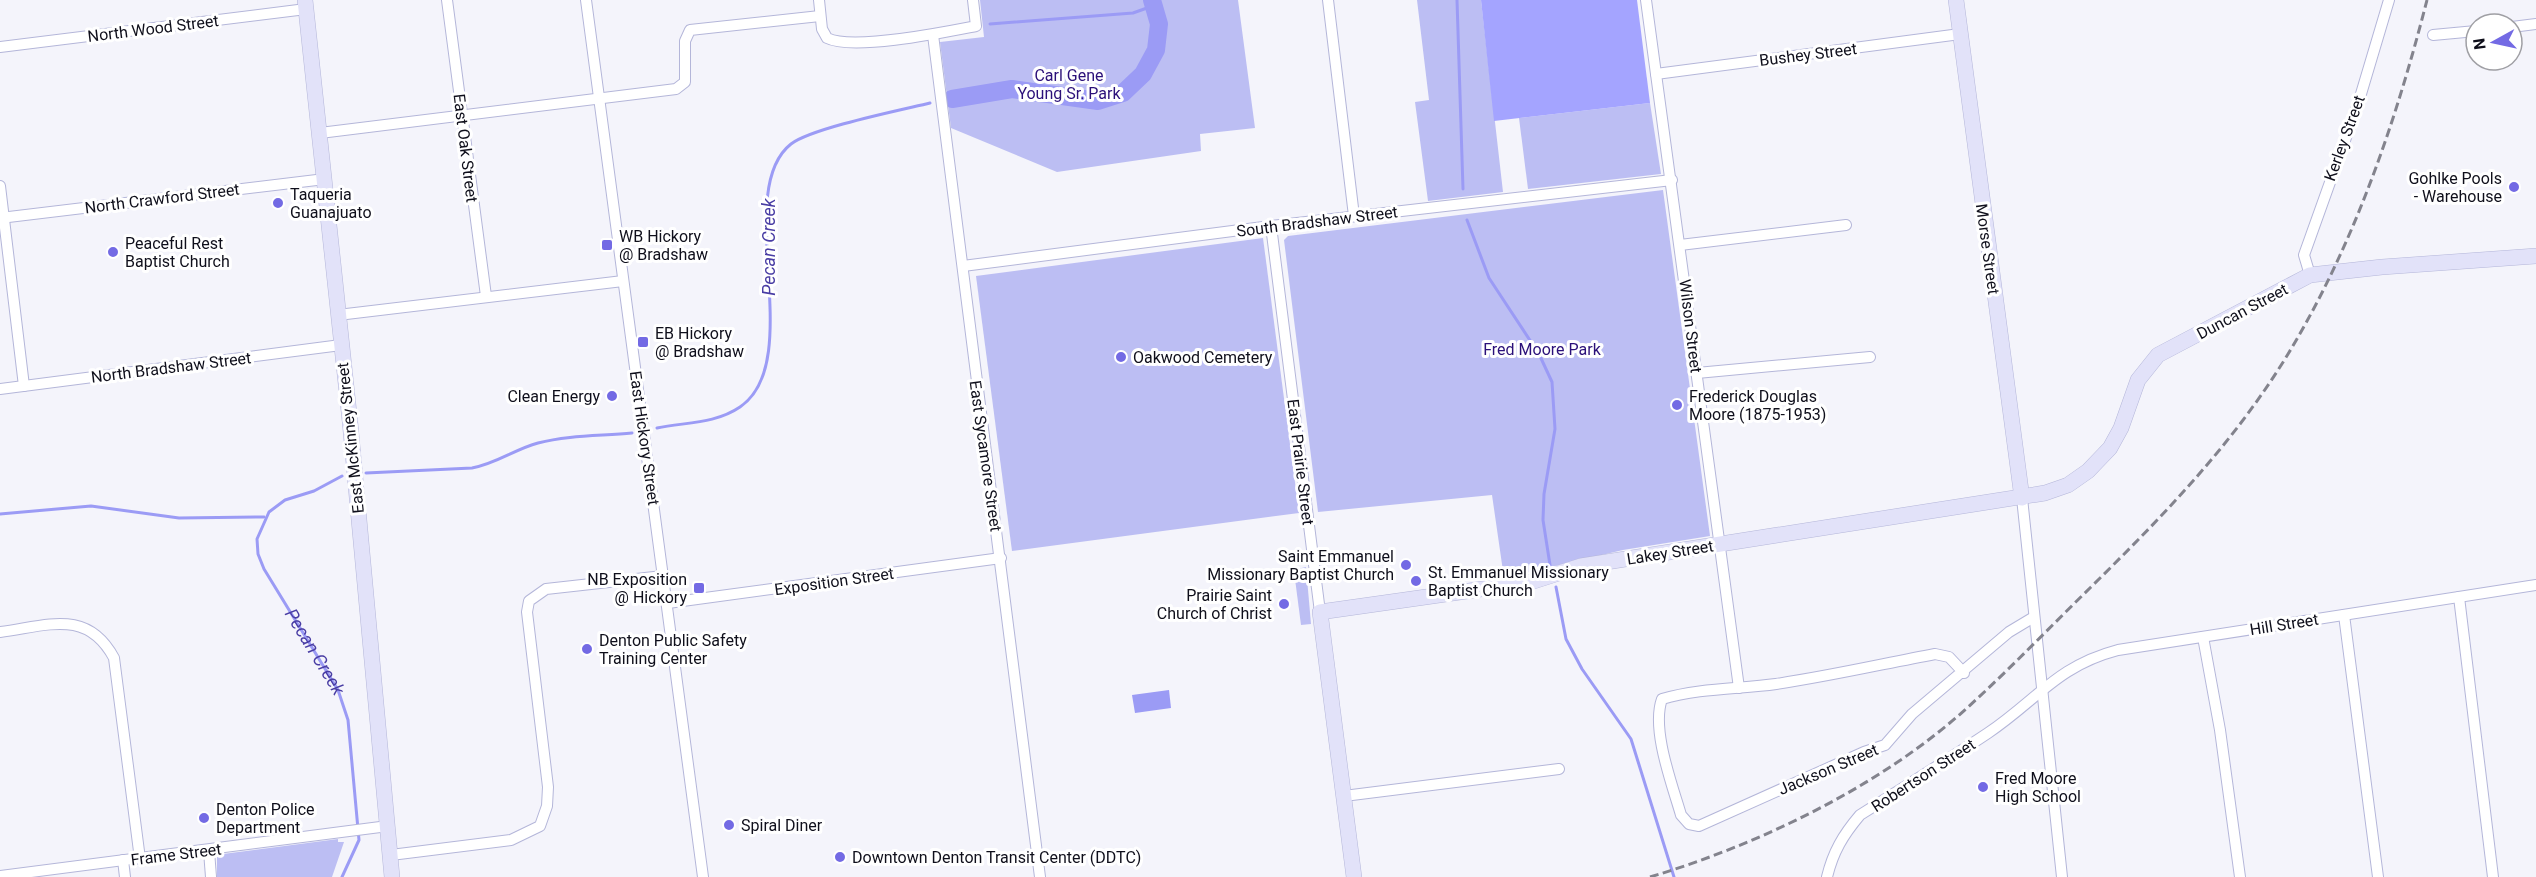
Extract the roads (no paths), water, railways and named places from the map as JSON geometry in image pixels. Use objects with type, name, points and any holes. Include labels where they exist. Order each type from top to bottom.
[{"type":"street","name":"East Oak Street","points":[[447,0],[486,296]]},
{"type":"street","name":"East Hickory Street","points":[[586,0],[703,877]]},
{"type":"street","points":[[819,0],[820,16],[827,38],[836,42],[933,34],[976,26],[973,0]]},
{"type":"street","points":[[1328,0],[1354,216]]},
{"type":"street","name":"Wilson Street","points":[[1646,0],[1739,688]]},
{"type":"street","name":"Morse Street","points":[[1956,0],[2022,498]]},
{"type":"street","name":"Kerley Street","points":[[2310,275],[2304,255],[2358,104],[2389,0]]},
{"type":"street","name":"North Wood Street","points":[[0,47],[306,4]]},
{"type":"street","name":"East McKinney Street","points":[[306,4],[392,877]]},
{"type":"street","points":[[320,133],[676,89],[685,82],[685,41],[690,30],[820,16]]},
{"type":"street","points":[[2433,35],[2464,31]]},
{"type":"street","name":"East Sycamore Street","points":[[933,34],[963,267],[963,288],[1040,877]]},
{"type":"street","name":"Bushey Street","points":[[1656,74],[1960,34]]},
{"type":"street","name":"North Crawford Street","points":[[2,218],[325,179]]},
{"type":"street","name":"South Bradshaw Street","points":[[963,267],[1271,226],[1672,180]]},
{"type":"street","points":[[0,186],[2,218],[24,386]]},
{"type":"street","points":[[1680,245],[1846,225]]},
{"type":"street","name":"East Prairie Street","points":[[1271,226],[1354,877]]},
{"type":"street","name":"Duncan Street","points":[[2022,498],[2068,485],[2088,471],[2103,456],[2121,428],[2138,380],[2158,355],[2310,275],[2373,267],[2536,256]]},
{"type":"street","points":[[338,315],[623,281]]},
{"type":"street","name":"North Bradshaw Street","points":[[0,389],[341,345]]},
{"type":"street","points":[[1697,373],[1870,357]]},
{"type":"street","points":[[2022,498],[2062,877]]},
{"type":"street","name":"Lakey Street","points":[[1320,612],[1531,582],[1581,566],[2022,498]]},
{"type":"street","name":"Exposition Street","points":[[668,603],[1000,558]]},
{"type":"street","points":[[391,855],[511,840],[540,825],[547,806],[548,787],[527,612],[529,602],[546,589],[663,576]]},
{"type":"street","name":"Hill Street","points":[[2042,690],[2053,679],[2097,656],[2203,637],[2536,585]]},
{"type":"street","points":[[2459,597],[2493,877]]},
{"type":"street","points":[[2344,615],[2378,877]]},
{"type":"street","name":"Jackson Street","points":[[1739,688],[1681,693],[1662,699],[1659,718],[1666,760],[1681,815],[1689,824],[1699,826],[1885,745],[1912,714],[1964,673],[2009,632],[2034,617]]},
{"type":"street","points":[[0,632],[76,624],[91,630],[105,644],[114,658],[140,859]]},
{"type":"street","points":[[2203,637],[2220,730],[2240,877]]},
{"type":"street","points":[[1739,688],[1837,674],[1935,654],[1949,657],[1964,673]]},
{"type":"street","name":"Robertson Street","points":[[1827,877],[1832,854],[1860,815],[1990,732],[2042,690]]},
{"type":"street","points":[[1344,796],[1559,769]]},
{"type":"street","name":"Frame Street","points":[[0,876],[209,851],[388,826]]},
{"type":"street","points":[[209,851],[211,877]]},
{"type":"street","points":[[123,860],[125,877]]},
{"type":"waterway","name":"Pecan Creek","points":[[952,99],[1012,89],[1098,101],[1123,93],[1143,74],[1156,50],[1159,24],[1152,0]]},
{"type":"waterway","points":[[1457,0],[1463,189]]},
{"type":"waterway","points":[[990,24],[1133,13],[1147,8],[1152,3]]},
{"type":"waterway","name":"Pecan Creek","points":[[657,428],[721,417],[740,407],[759,384],[768,353],[770,316],[766,236],[767,198],[774,167],[791,144],[837,126],[930,103]]},
{"type":"waterway","points":[[1467,220],[1489,278],[1539,354],[1552,382],[1555,429],[1544,494],[1543,520],[1550,565]]},
{"type":"waterway","name":"Pecan Creek","points":[[366,473],[472,468],[549,440],[632,433]]},
{"type":"waterway","name":"Pecan Creek","points":[[342,476],[314,491],[285,500],[269,512],[257,539],[258,554],[264,569],[338,690],[348,720],[359,840],[342,877]]},
{"type":"waterway","points":[[0,514],[91,506],[179,518],[264,517]]},
{"type":"waterway","points":[[1556,587],[1566,639],[1582,669],[1631,739],[1674,877]]},
{"type":"railway","points":[[1650,877],[1734,848],[1776,830],[1858,787],[1897,763],[1967,708],[2144,534],[2195,479],[2264,391],[2285,359],[2331,274],[2370,185],[2401,93],[2427,0]]},
{"type":"place","name":"Gohlke Pools - Warehouse","points":[[2514,187]]},
{"type":"place","name":"Taqueria Guanajuato","points":[[278,203]]},
{"type":"place","name":"WB Hickory @ Bradshaw","points":[[607,245]]},
{"type":"place","name":"Peaceful Rest Baptist Church","points":[[113,252]]},
{"type":"place","name":"EB Hickory @ Bradshaw","points":[[643,342]]},
{"type":"place","name":"Oakwood Cemetery","points":[[1121,357]]},
{"type":"place","name":"Clean Energy","points":[[612,396]]},
{"type":"place","name":"Frederick Douglas Moore (1875-1953)","points":[[1677,405]]},
{"type":"place","name":"Saint Emmanuel Missionary Baptist Church","points":[[1406,565]]},
{"type":"place","name":"St. Emmanuel Missionary Baptist Church","points":[[1416,581]]},
{"type":"place","name":"NB Exposition @ Hickory","points":[[699,588]]},
{"type":"place","name":"Prairie Saint Church of Christ","points":[[1284,604]]},
{"type":"place","name":"Denton Public Safety Training Center","points":[[587,649]]},
{"type":"place","name":"Fred Moore High School","points":[[1983,787]]},
{"type":"place","name":"Denton Police Department","points":[[204,818]]},
{"type":"place","name":"Spiral Diner","points":[[729,825]]},
{"type":"place","name":"Downtown Denton Transit Center (DDTC)","points":[[840,857]]},
{"type":"park label","name":"Carl Gene Young Sr. Park","points":[[1069,84]]},
{"type":"park label","name":"Fred Moore Park","points":[[1542,349]]}]
